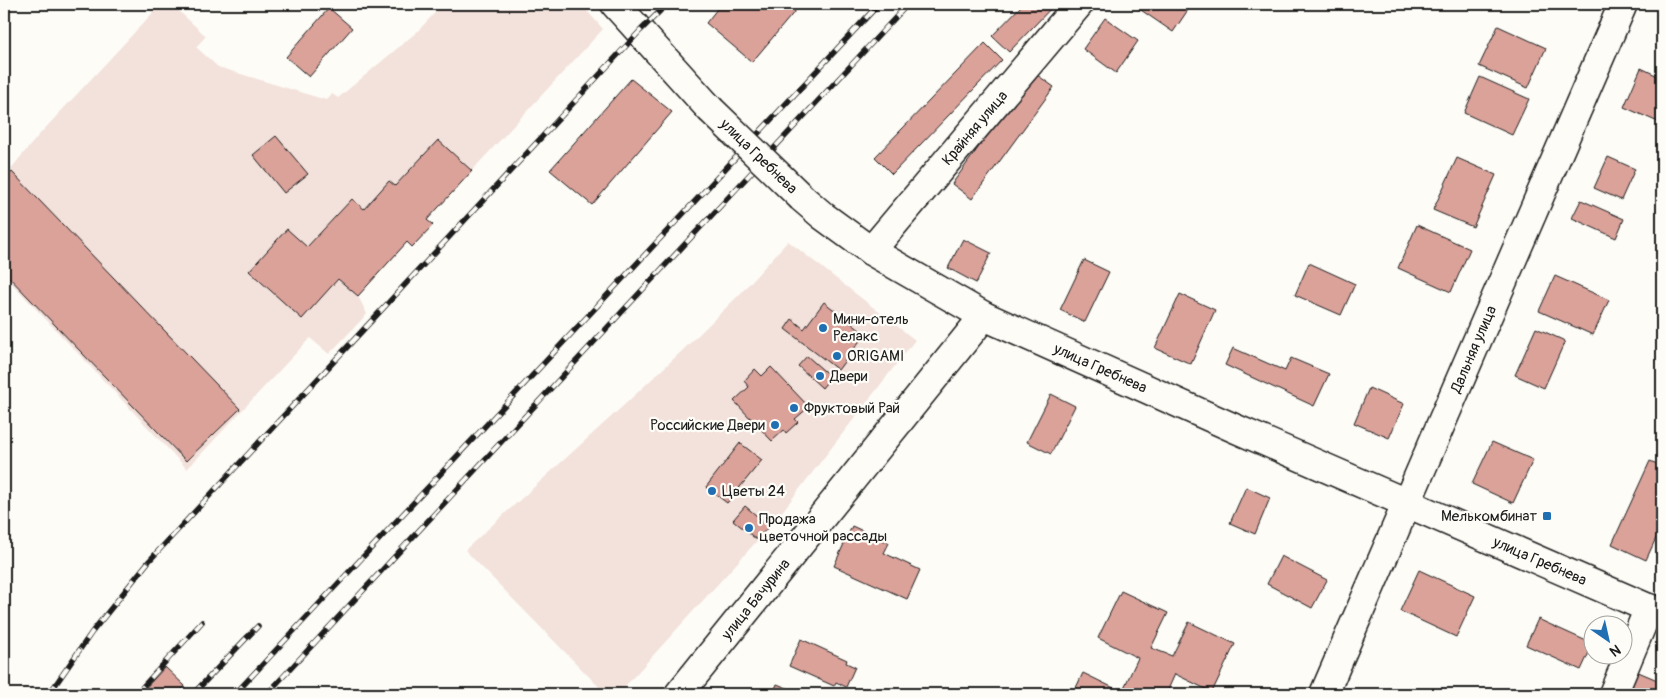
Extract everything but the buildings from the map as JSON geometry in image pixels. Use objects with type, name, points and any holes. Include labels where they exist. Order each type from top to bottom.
[{"type":"street","name":"улица Гребнева","points":[[615,4],[710,109],[802,198],[871,251],[984,316],[1234,428],[1656,611]]},
{"type":"street","name":"Крайняя улица","points":[[871,251],[1079,4]]},
{"type":"street","name":"Дальняя улица","points":[[1324,694],[1623,4]]},
{"type":"street","name":"улица Бачурина","points":[[679,694],[984,316]]},
{"type":"street","points":[[1614,694],[1656,611]]},
{"type":"shaded area","points":[[161,4],[171,4],[206,36],[196,47],[218,67],[326,100],[332,94],[338,98],[418,31],[443,4],[581,4],[603,29],[427,219],[433,225],[412,247],[407,243],[358,296],[367,314],[329,354],[310,338],[187,469],[4,275],[4,180],[11,172],[9,171],[38,136]]},
{"type":"shaded area","points":[[788,241],[915,340],[774,522],[618,694],[606,694],[465,550],[682,351],[740,294]]},
{"type":"railway","points":[[49,694],[92,632],[149,561],[667,4]]},
{"type":"railway","points":[[235,694],[879,4]]},
{"type":"railway","points":[[267,694],[908,4]]},
{"type":"railway","points":[[136,694],[202,622]]},
{"type":"railway","points":[[193,694],[258,626]]},
{"type":"place","name":"Мини-отель Релакс","points":[[823,328]]},
{"type":"place","name":"ORIGAMI","points":[[837,356]]},
{"type":"place","name":"Двери","points":[[820,376]]},
{"type":"place","name":"Фруктовый Рай","points":[[794,408]]},
{"type":"place","name":"Российские Двери","points":[[775,425]]},
{"type":"place","name":"Цветы 24","points":[[712,491]]},
{"type":"place","name":"Мелькомбинат","points":[[1547,516]]},
{"type":"place","name":"Продажа цветочной рассады","points":[[749,528]]}]
